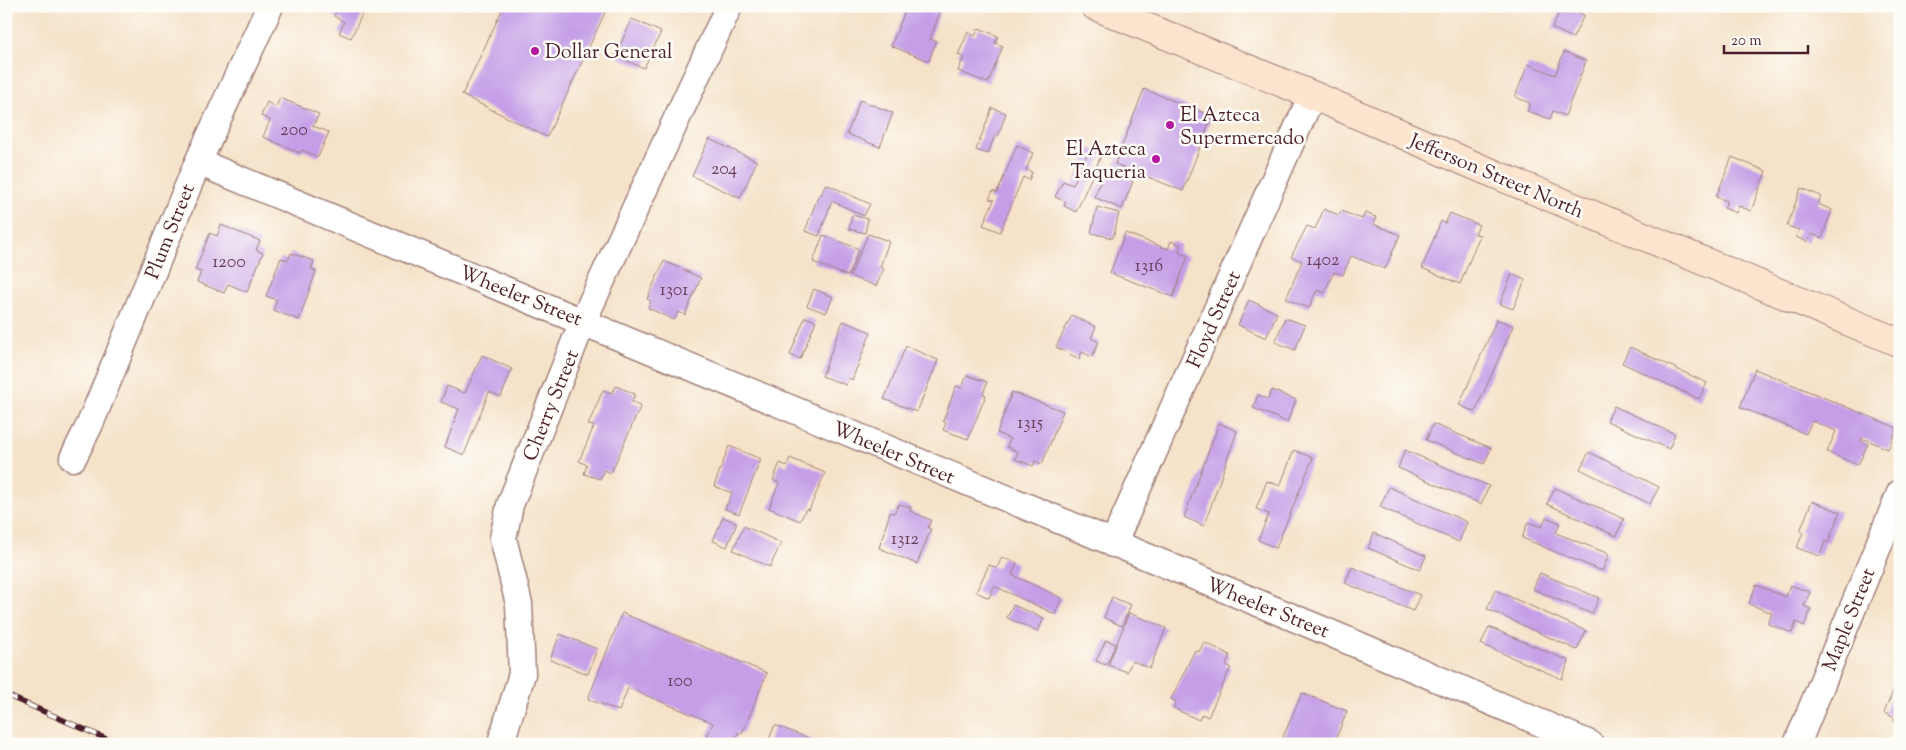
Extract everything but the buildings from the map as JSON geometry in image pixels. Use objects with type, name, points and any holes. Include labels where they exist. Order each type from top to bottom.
[{"type":"main road","name":"Jefferson Street North","points":[[1095,6],[1312,95],[1482,169],[1900,343]]},
{"type":"street","name":"Plum Street","points":[[73,458],[90,424],[198,162],[270,6]]},
{"type":"street","name":"Cherry Street","points":[[502,739],[522,674],[519,604],[503,538],[510,505],[583,321],[729,6]]},
{"type":"street","name":"Floyd Street","points":[[1113,544],[1312,95]]},
{"type":"street","name":"Wheeler Street","points":[[198,162],[1323,630],[1590,744]]},
{"type":"street","name":"Maple Street","points":[[1797,744],[1900,494]]},
{"type":"railway","points":[[6,695],[118,744]]},
{"type":"place","name":"Dollar General","points":[[535,51]]},
{"type":"place","name":"El Azteca Supermercado","points":[[1170,125]]},
{"type":"place","name":"El Azteca Taqueria","points":[[1156,159]]}]
